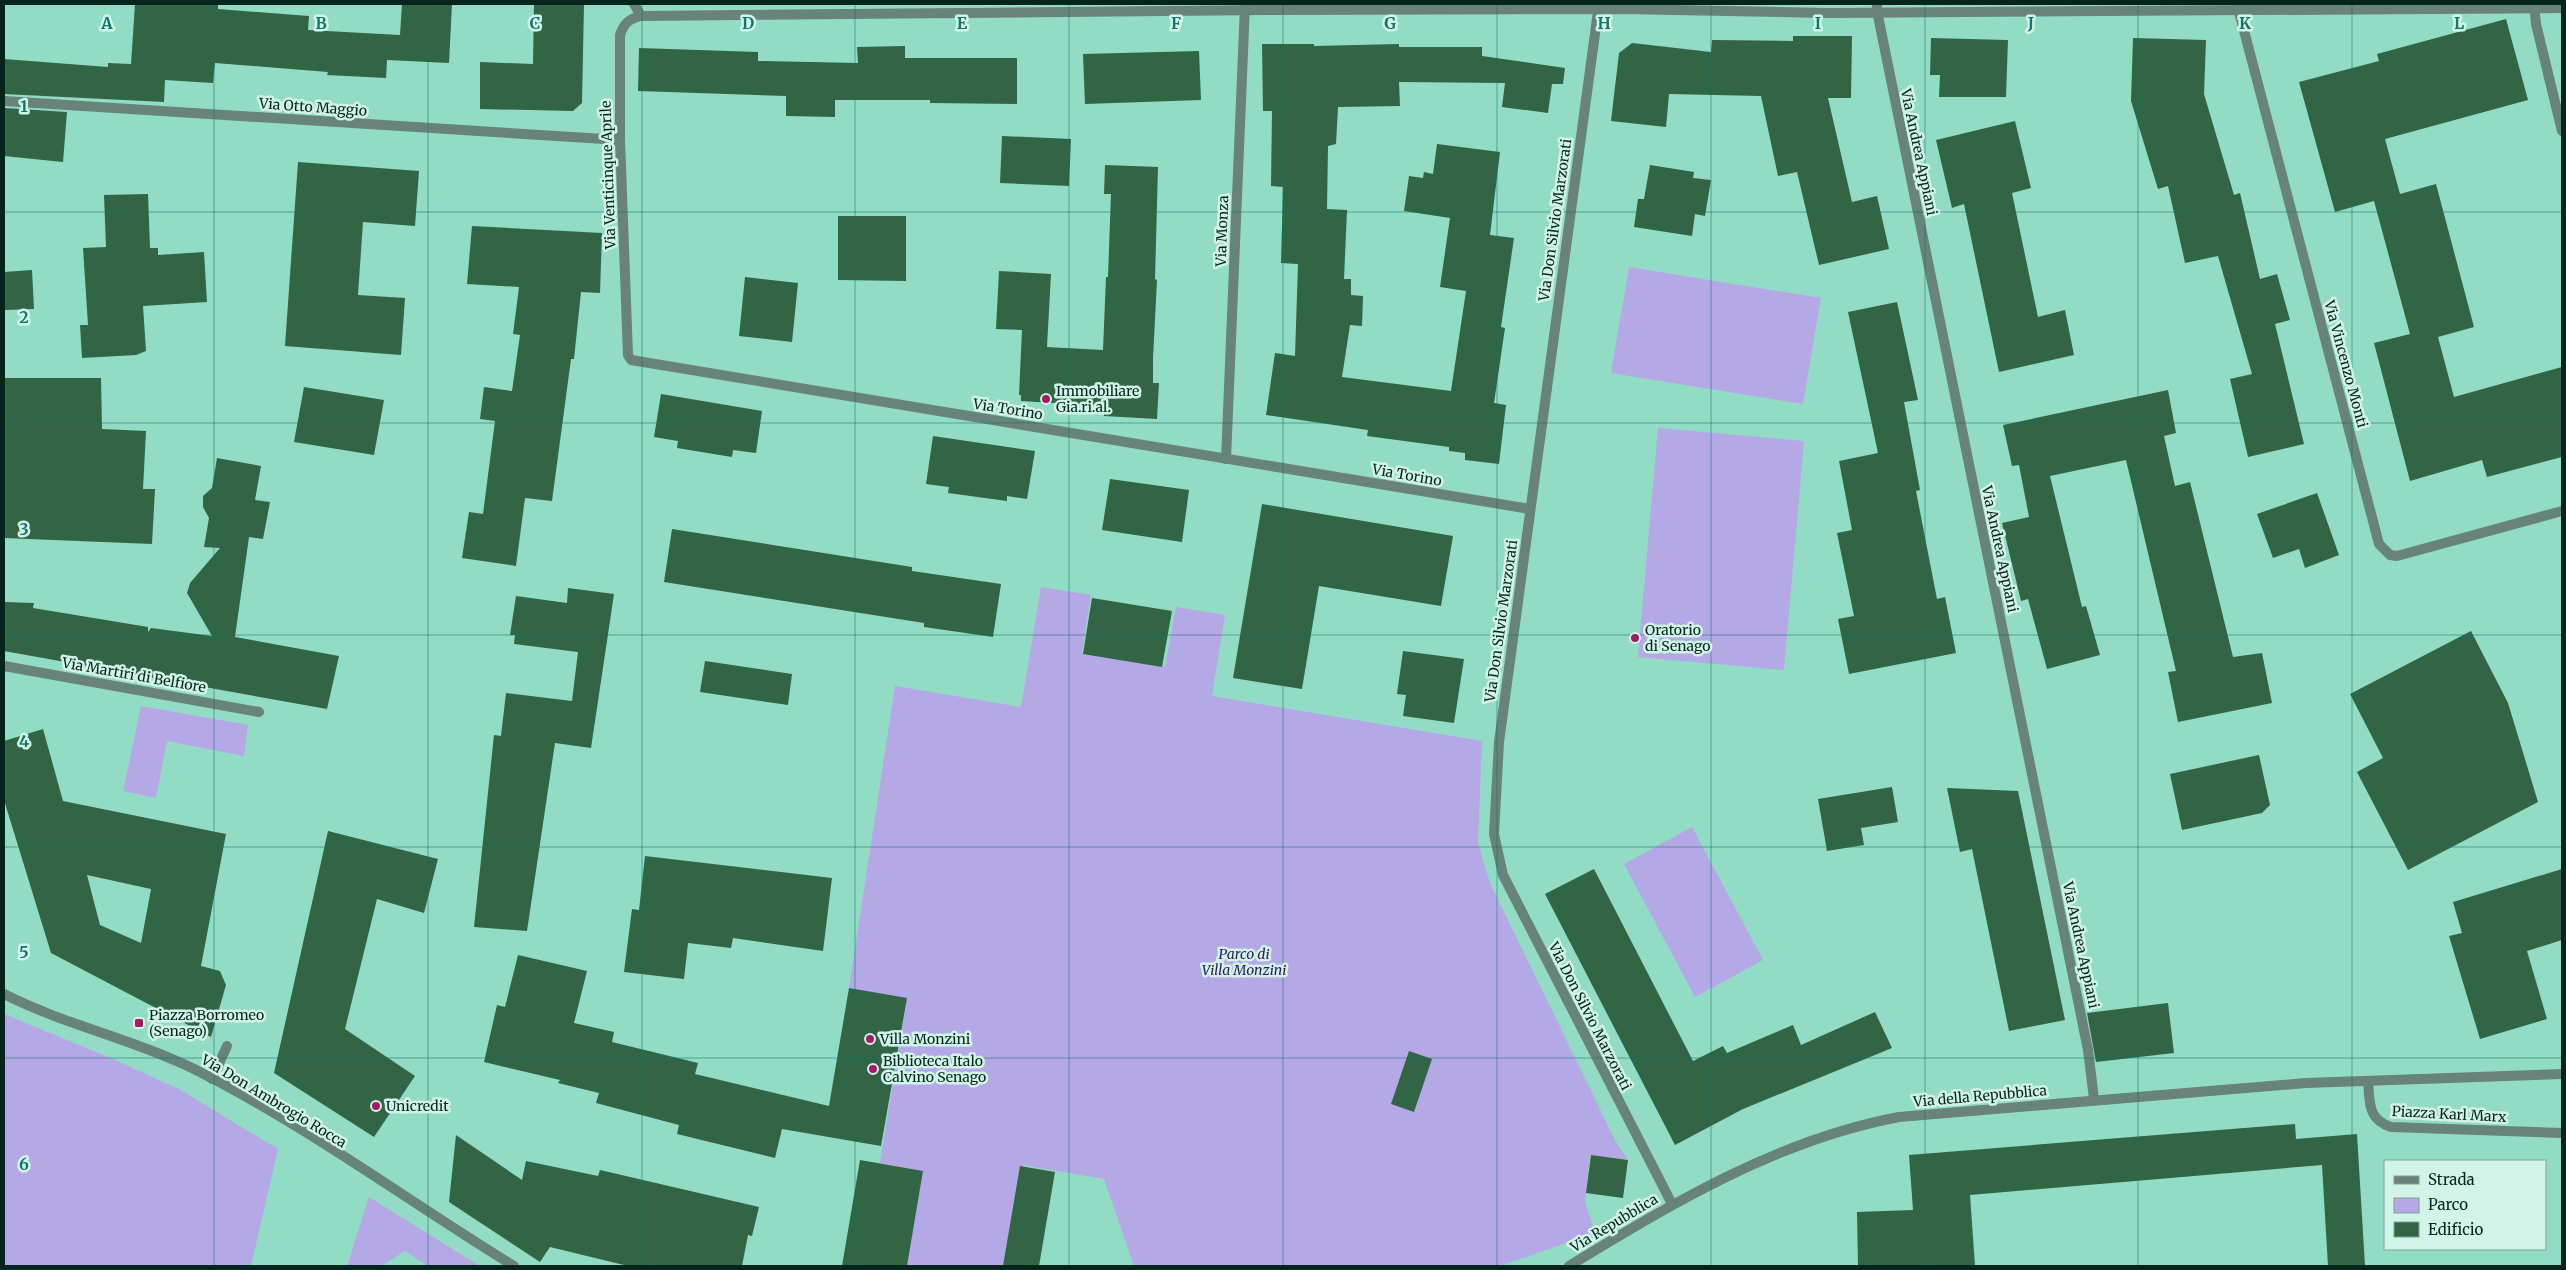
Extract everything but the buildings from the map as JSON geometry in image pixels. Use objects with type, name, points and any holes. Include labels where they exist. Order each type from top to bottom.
[{"type":"street","points":[[634,4],[641,16],[1245,7],[1598,7],[1829,13],[1877,7],[2238,8],[2534,6],[2562,8]]},
{"type":"street","points":[[2534,6],[2536,24],[2562,131]]},
{"type":"street","name":"Via Monza","points":[[1226,459],[1245,7]]},
{"type":"street","name":"Via Don Silvio Marzorati","points":[[1598,7],[1499,742],[1494,826],[1497,856],[1503,875],[1672,1204]]},
{"type":"street","name":"Via Andrea Appiani","points":[[1877,7],[2088,1050],[2094,1099]]},
{"type":"street","name":"Via Vincenzo Monti","points":[[2238,8],[2383,550],[2397,556],[2562,511]]},
{"type":"street","name":"Via Venticinque Aprile","points":[[630,359],[620,140],[620,35],[626,22],[641,16]]},
{"type":"street","name":"Via Otto Maggio","points":[[4,101],[620,140]]},
{"type":"street","name":"Via Torino","points":[[630,359],[1530,509]]},
{"type":"street","name":"Via Martiri di Belfiore","points":[[4,666],[259,712]]},
{"type":"street","name":"Via Don Ambrogio Rocca","points":[[4,994],[33,1009],[167,1056],[212,1079],[295,1126],[427,1213],[514,1266]]},
{"type":"street","points":[[212,1079],[227,1046]]},
{"type":"street","points":[[2368,1081],[2562,1074]]},
{"type":"street","name":"Via della Repubblica","points":[[1672,1204],[1741,1168],[1855,1125],[1899,1117],[2094,1099],[2306,1083],[2368,1081]]},
{"type":"street","name":"Piazza Karl Marx","points":[[2368,1081],[2374,1116],[2380,1124],[2391,1127],[2562,1133]]},
{"type":"street","name":"Via Repubblica","points":[[1569,1266],[1672,1204]]},
{"type":"green space","points":[[1629,267],[1821,298],[1803,404],[1611,373]]},
{"type":"green space","points":[[1658,428],[1804,441],[1784,670],[1638,657]]},
{"type":"green space","name":"Parco di Villa Monzini","points":[[1041,587],[1091,595],[1082,653],[1165,667],[1176,607],[1225,615],[1212,696],[1482,741],[1478,843],[1490,883],[1615,1140],[1628,1160],[1590,1155],[1585,1202],[1595,1233],[1500,1266],[1134,1266],[1104,1179],[1023,1165],[1006,1266],[907,1266],[923,1172],[880,1163],[907,999],[849,988],[895,686],[1021,707]]},
{"type":"green space","points":[[141,706],[248,725],[244,756],[167,741],[156,798],[123,791]]},
{"type":"green space","points":[[1692,827],[1763,960],[1695,997],[1624,864]]},
{"type":"green space","points":[[4,1014],[113,1059],[179,1089],[278,1149],[251,1266],[4,1266]]},
{"type":"green space","points":[[369,1197],[480,1266],[428,1266],[405,1251],[381,1266],[347,1266]]},
{"type":"place","name":"Immobiliare Gia.ri.al.","points":[[1046,399]]},
{"type":"place","name":"Oratorio di Senago","points":[[1635,638]]},
{"type":"place","name":"Piazza Borromeo (Senago)","points":[[139,1023]]},
{"type":"place","name":"Villa Monzini","points":[[870,1039]]},
{"type":"place","name":"Biblioteca Italo Calvino Senago","points":[[873,1069]]},
{"type":"place","name":"Unicredit","points":[[376,1106]]}]
